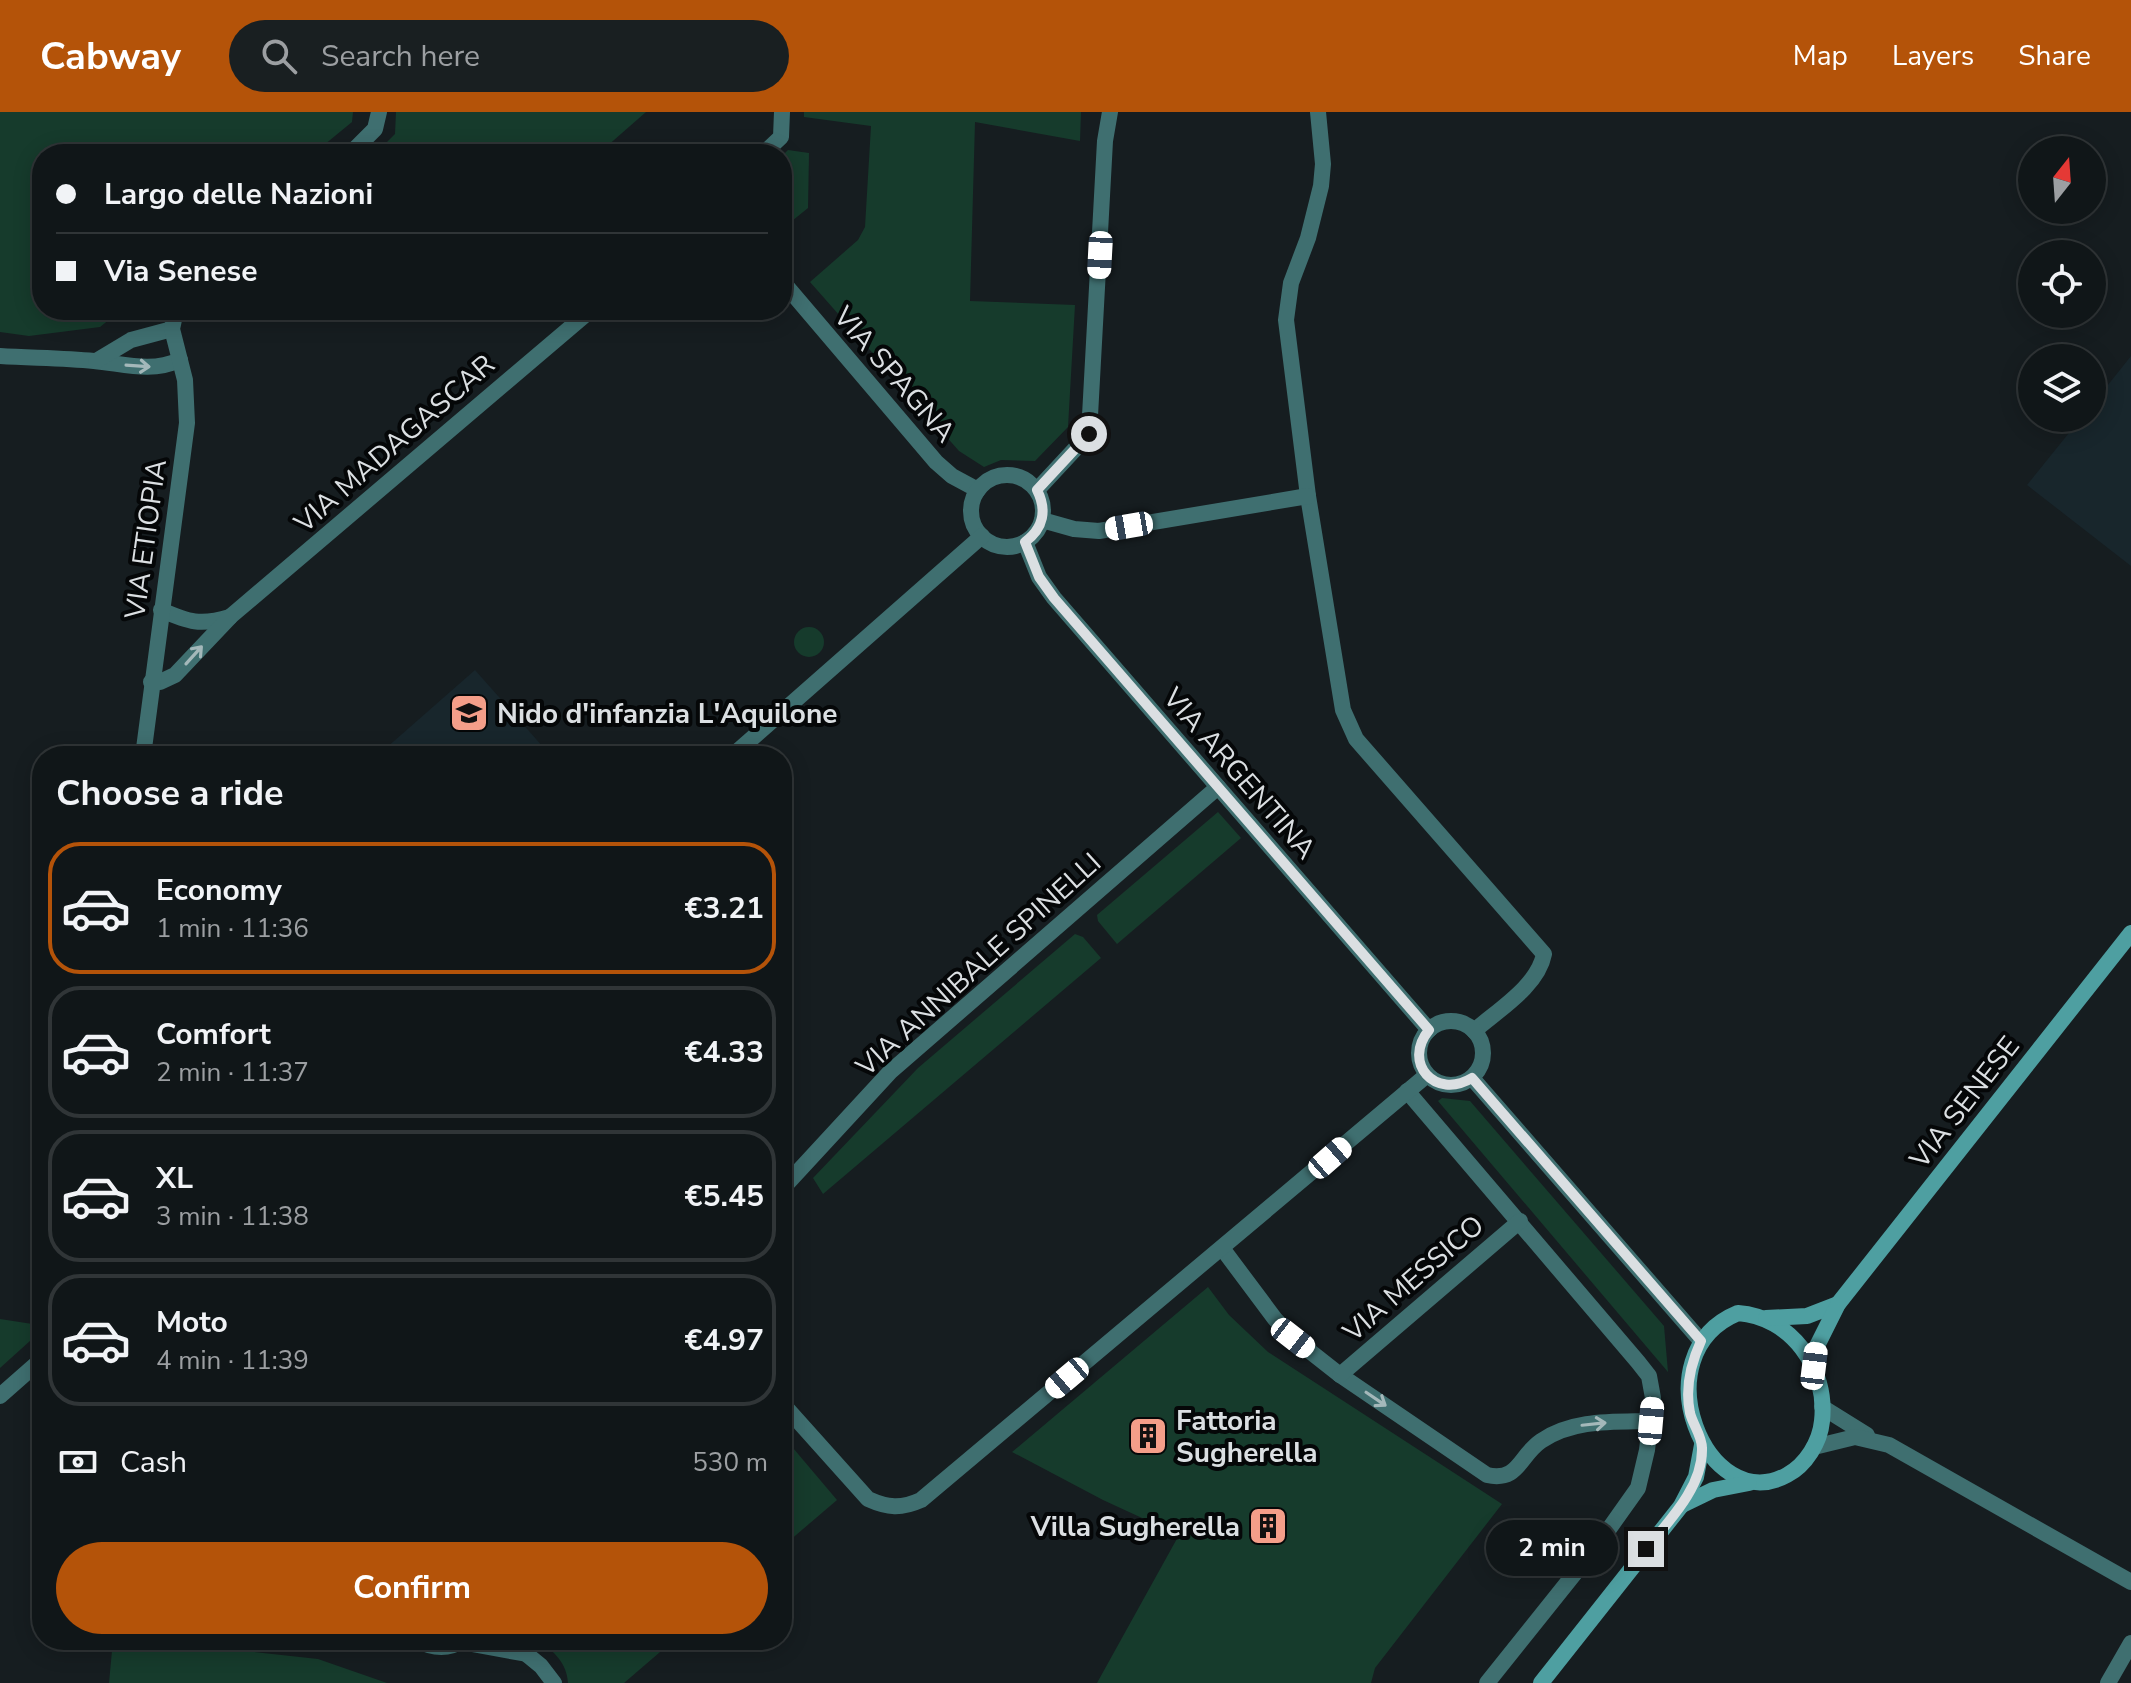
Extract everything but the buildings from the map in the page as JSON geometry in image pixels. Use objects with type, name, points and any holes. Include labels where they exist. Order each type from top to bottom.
[{"type":"main road","name":"VIA SENESE","points":[[1814,1366],[1817,1346],[1838,1304],[2131,933]]},
{"type":"main road","points":[[1764,1318],[1807,1316],[1838,1304]]},
{"type":"main road","points":[[1681,1506],[1713,1490],[1749,1483],[1773,1483],[1797,1470],[1814,1447],[1822,1421],[1814,1366],[1795,1338],[1757,1314],[1738,1313],[1719,1321],[1701,1341],[1692,1362],[1690,1414],[1702,1445],[1722,1466],[1749,1483]]},
{"type":"main road","points":[[1541,1683],[1681,1506],[1696,1477],[1702,1445]]},
{"type":"street","points":[[360,144],[375,129],[379,112]]},
{"type":"street","points":[[774,144],[781,137],[782,112]]},
{"type":"street","points":[[1037,490],[1089,434],[1105,141],[1110,112]]},
{"type":"street","points":[[1318,112],[1323,164],[1321,186],[1308,238],[1291,283],[1286,320],[1308,496],[1343,710],[1356,739],[1544,954],[1542,966],[1527,984],[1474,1031]]},
{"type":"street","name":"VIA SPAGNA","points":[[792,293],[936,462],[952,476],[978,490]]},
{"type":"street","points":[[96,361],[131,340],[172,329],[174,320]]},
{"type":"street","name":"VIA MADAGASCAR","points":[[151,682],[160,682],[175,675],[231,616],[579,320]]},
{"type":"street","name":"VIA ETIOPIA","points":[[144,746],[187,423],[185,380],[172,329]]},
{"type":"street","points":[[0,356],[96,361],[147,368],[165,367],[180,360]]},
{"type":"street","points":[[1007,475],[1028,482],[1037,490],[1044,509],[1042,520],[1033,536],[1025,542],[1002,546],[982,536],[976,528],[971,509],[978,490],[986,482],[1007,475]]},
{"type":"street","points":[[1042,520],[1074,529],[1099,531],[1308,496]]},
{"type":"street","points":[[743,746],[982,536]]},
{"type":"street","name":"VIA ARGENTINA","points":[[1025,542],[1039,577],[1054,598],[1429,1030]]},
{"type":"street","points":[[161,610],[192,623],[212,623],[231,616]]},
{"type":"street","name":"VIA ANNIBALE SPINELLI","points":[[792,1178],[890,1072],[1218,787]]},
{"type":"street","points":[[1451,1021],[1460,1022],[1474,1031],[1483,1046],[1484,1055],[1472,1078],[1454,1086],[1435,1082],[1427,1075],[1421,1067],[1419,1047],[1429,1030],[1451,1021]]},
{"type":"street","points":[[792,1414],[868,1499],[884,1506],[900,1508],[909,1505],[931,1492],[1427,1075]]},
{"type":"street","points":[[1472,1078],[1701,1341]]},
{"type":"street","name":"VIA MESSICO","points":[[1407,1091],[1520,1221],[1649,1376],[1653,1386],[1642,1476],[1629,1503],[1487,1683]]},
{"type":"street","name":"VIA MESSICO","points":[[1340,1375],[1520,1221]]},
{"type":"street","name":"VIA MESSICO","points":[[1222,1248],[1284,1329],[1340,1375],[1487,1475],[1499,1478],[1508,1475],[1540,1442],[1567,1429],[1590,1423],[1651,1421]]},
{"type":"street","points":[[0,1396],[32,1368]]},
{"type":"street","points":[[1822,1407],[2131,1582]]},
{"type":"street","points":[[1814,1447],[1847,1437],[1876,1440]]},
{"type":"street","points":[[2108,1683],[2131,1643]]},
{"type":"street","points":[[507,1650],[527,1654]]},
{"type":"street","points":[[522,1650],[541,1666],[554,1683]]},
{"type":"shaded area","points":[[2131,356],[2131,566],[2027,485],[2070,432],[2106,432],[2106,387]]},
{"type":"shaded area","name":"Nido d'infanzia L'Aquilone","points":[[475,670],[542,746],[388,746]]},
{"type":"green space","points":[[0,112],[353,112],[352,122],[325,144],[32,144],[32,320],[109,320],[100,327],[29,336],[0,332]]},
{"type":"green space","points":[[396,112],[646,112],[609,144],[385,144],[395,134]]},
{"type":"green space","points":[[804,112],[1081,112],[1080,141],[975,122],[970,301],[1075,305],[1068,427],[1035,461],[1001,460],[984,467],[959,451],[810,282],[858,240],[865,227],[871,126],[804,117]]},
{"type":"green space","points":[[792,151],[809,153],[808,208],[792,221]]},
{"type":"green space","points":[[809,627],[820,631],[824,642],[820,653],[809,657],[798,653],[794,642],[798,631]]},
{"type":"green space","points":[[1218,812],[1241,838],[1117,944],[1098,921],[1097,915]]},
{"type":"green space","points":[[1075,934],[1083,937],[1101,958],[823,1194],[813,1178],[918,1068]]},
{"type":"green space","points":[[1442,1098],[1470,1101],[1664,1326],[1668,1372],[1438,1101]]},
{"type":"green space","points":[[1208,1287],[1229,1315],[1268,1352],[1502,1504],[1375,1668],[1371,1683],[1097,1683],[1179,1535],[1103,1500],[1012,1452]]},
{"type":"green space","points":[[0,1319],[32,1324],[31,1340],[0,1368]]},
{"type":"green space","points":[[792,1447],[837,1500],[792,1538]]},
{"type":"green space","points":[[112,1650],[237,1650],[318,1659],[387,1683],[109,1683]]},
{"type":"green space","points":[[550,1650],[662,1650],[624,1683],[568,1683]]},
{"type":"place","name":"Nido d'infanzia L'Aquilone","points":[[469,713]]},
{"type":"place","name":"Fattoria Sugherella","points":[[1148,1436]]},
{"type":"place","name":"Villa Sugherella","points":[[1268,1526]]},
{"type":"route","points":[[1089,434],[1037,490],[1044,509],[1042,520],[1039,529],[1025,542],[1039,577],[1429,1030],[1422,1037],[1419,1047],[1421,1067],[1427,1075],[1435,1082],[1454,1086],[1472,1078],[1701,1341],[1692,1362],[1689,1390],[1690,1414],[1702,1445],[1699,1466],[1681,1506],[1646,1549]]}]
